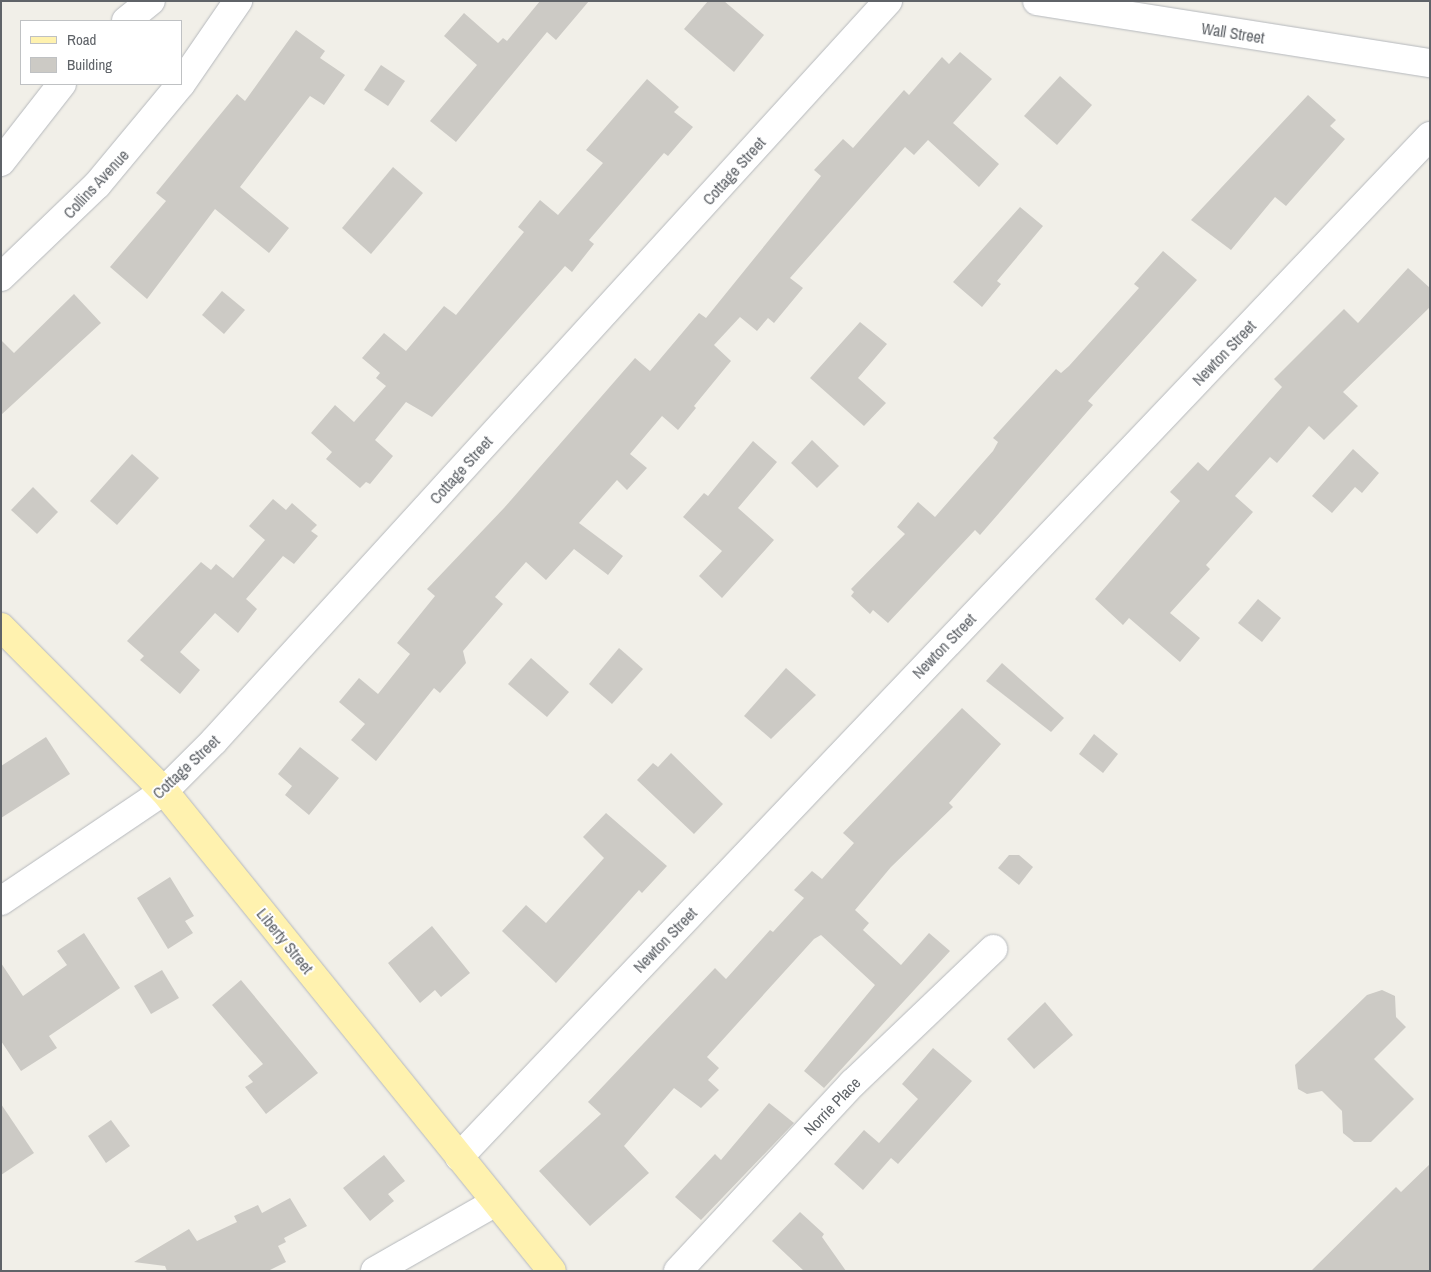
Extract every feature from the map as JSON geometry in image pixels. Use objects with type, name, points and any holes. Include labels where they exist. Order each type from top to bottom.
[{"type":"main road","name":"Liberty Street","points":[[1,627],[164,791],[552,1271]]},
{"type":"street","points":[[127,20],[151,1]]},
{"type":"street","name":"Collins Avenue","points":[[182,83],[238,1]]},
{"type":"street","name":"Cottage Street","points":[[1,901],[164,791],[214,741],[888,1]]},
{"type":"street","name":"Wall Street","points":[[1036,1],[1430,63]]},
{"type":"street","points":[[1,162],[61,85]]},
{"type":"street","name":"Collins Avenue","points":[[1,277],[97,185],[180,85]]},
{"type":"street","name":"Newton Street","points":[[459,1157],[1430,136]]},
{"type":"street","name":"Norrie Place","points":[[678,1271],[853,1083],[993,948]]},
{"type":"street","points":[[375,1271],[496,1202]]},
{"type":"building","points":[[540,1],[589,1],[556,40],[547,32],[456,142],[430,121],[477,65],[444,36],[464,13],[498,43],[503,38],[507,41]]},
{"type":"building","points":[[708,1],[724,1],[764,35],[734,72],[684,29]]},
{"type":"building","points":[[296,30],[325,51],[320,58],[345,75],[324,105],[310,96],[240,187],[289,228],[269,253],[215,209],[147,299],[110,267],[166,201],[156,193],[237,94],[245,101]]},
{"type":"building","points":[[960,52],[992,79],[953,123],[999,164],[979,187],[928,140],[914,155],[905,147],[790,278],[803,288],[774,323],[768,318],[757,331],[740,317],[714,345],[731,361],[694,406],[696,408],[678,430],[662,416],[630,454],[647,468],[627,490],[617,480],[579,523],[623,556],[608,575],[574,549],[546,580],[526,562],[495,597],[503,604],[463,651],[466,663],[440,693],[434,688],[376,761],[351,740],[365,724],[339,702],[359,678],[378,694],[410,654],[397,643],[435,596],[427,589],[504,508],[635,358],[650,371],[699,313],[706,318],[821,176],[814,170],[843,139],[853,148],[904,90],[909,95],[942,57],[949,64]]},
{"type":"building","points":[[381,65],[405,81],[388,106],[364,90]]},
{"type":"building","points":[[1060,76],[1092,105],[1057,145],[1024,116]]},
{"type":"building","points":[[647,79],[679,107],[674,112],[693,127],[668,156],[664,153],[589,240],[594,244],[572,272],[565,266],[432,417],[406,402],[375,440],[393,456],[370,484],[366,482],[360,488],[326,459],[332,452],[311,433],[335,405],[354,422],[386,386],[376,378],[380,373],[362,358],[384,333],[406,351],[444,306],[456,315],[524,232],[518,227],[540,200],[558,215],[603,163],[586,150]]},
{"type":"building","points":[[1308,95],[1336,120],[1330,126],[1345,139],[1286,206],[1275,197],[1231,250],[1191,220]]},
{"type":"building","points":[[393,167],[423,193],[371,254],[342,228]]},
{"type":"building","points":[[1020,207],[1043,226],[997,281],[1001,284],[982,307],[953,282]]},
{"type":"building","points":[[1163,251],[1197,280],[1088,401],[1093,405],[980,535],[975,530],[888,623],[873,610],[870,614],[851,596],[854,592],[851,589],[905,534],[897,527],[918,502],[935,517],[993,451],[998,442],[993,438],[1056,369],[1061,373],[1069,366],[1139,288],[1134,284]]},
{"type":"building","points":[[1408,268],[1430,288],[1430,307],[1343,392],[1358,406],[1324,440],[1309,426],[1277,463],[1270,457],[1235,496],[1253,512],[1206,565],[1210,569],[1170,613],[1200,638],[1180,662],[1129,618],[1123,625],[1095,599],[1180,501],[1170,492],[1198,462],[1208,471],[1282,387],[1274,379],[1344,309],[1358,323]]},
{"type":"building","points":[[222,291],[245,310],[224,334],[202,315]]},
{"type":"building","points":[[74,294],[101,323],[1,415],[1,340],[14,353]]},
{"type":"building","points":[[860,322],[887,344],[858,378],[886,403],[864,426],[810,378]]},
{"type":"building","points":[[812,440],[839,466],[817,488],[791,463]]},
{"type":"building","points":[[753,441],[777,462],[738,508],[774,540],[722,598],[699,576],[722,551],[683,517],[704,493],[708,496]]},
{"type":"building","points":[[1353,449],[1379,473],[1362,493],[1355,487],[1332,513],[1312,496]]},
{"type":"building","points":[[132,454],[159,478],[117,525],[90,501]]},
{"type":"building","points":[[33,487],[58,512],[37,534],[11,510]]},
{"type":"building","points":[[273,499],[286,510],[292,503],[317,525],[311,531],[318,536],[294,564],[283,556],[246,599],[257,609],[238,633],[215,613],[180,652],[200,670],[180,694],[140,660],[144,656],[127,641],[201,562],[211,570],[216,564],[233,578],[265,540],[249,526]]},
{"type":"building","points":[[1258,599],[1281,618],[1262,642],[1238,623]]},
{"type":"building","points":[[619,648],[643,669],[612,704],[589,684]]},
{"type":"building","points":[[531,658],[569,692],[547,717],[508,684]]},
{"type":"building","points":[[1002,663],[1064,718],[1051,732],[986,681]]},
{"type":"building","points":[[786,668],[816,695],[771,739],[744,716]]},
{"type":"building","points":[[962,708],[1001,744],[949,803],[953,807],[891,867],[855,910],[869,923],[863,930],[901,965],[929,933],[950,951],[824,1088],[804,1071],[875,985],[821,935],[814,939],[707,1057],[719,1068],[708,1080],[719,1090],[701,1108],[674,1088],[624,1146],[649,1173],[590,1226],[539,1171],[601,1114],[588,1102],[715,968],[726,979],[770,930],[773,932],[804,898],[794,890],[812,871],[822,879],[854,843],[843,833]]},
{"type":"building","points":[[1094,734],[1118,754],[1103,773],[1079,754]]},
{"type":"building","points":[[46,737],[70,774],[1,818],[1,766]]},
{"type":"building","points":[[300,747],[339,778],[309,815],[285,795],[292,786],[278,774]]},
{"type":"building","points":[[671,753],[723,804],[694,834],[637,780],[653,763],[658,767]]},
{"type":"building","points":[[606,813],[667,866],[642,893],[639,890],[556,983],[502,931],[526,905],[546,923],[604,858],[583,837]]},
{"type":"building","points":[[1009,855],[1019,855],[1033,867],[1019,885],[998,868]]},
{"type":"building","points":[[170,877],[194,916],[185,921],[193,933],[168,949],[137,898]]},
{"type":"building","points":[[432,926],[470,973],[441,997],[435,990],[420,1003],[388,963]]},
{"type":"building","points":[[84,933],[120,988],[49,1036],[57,1048],[21,1071],[1,1041],[1,963],[23,996],[67,965],[57,951]]},
{"type":"building","points":[[162,970],[179,998],[151,1014],[134,986]]},
{"type":"building","points":[[241,980],[318,1073],[266,1114],[245,1087],[253,1082],[248,1076],[263,1064],[212,1005]]},
{"type":"building","points":[[1382,990],[1395,996],[1396,1017],[1406,1027],[1374,1059],[1414,1099],[1371,1142],[1354,1142],[1343,1133],[1342,1111],[1322,1091],[1307,1094],[1298,1089],[1295,1065],[1367,995]]},
{"type":"building","points":[[1045,1002],[1073,1035],[1034,1069],[1007,1039]]},
{"type":"building","points":[[933,1048],[972,1081],[898,1164],[891,1158],[863,1190],[834,1164],[864,1130],[879,1143],[918,1099],[902,1084]]},
{"type":"building","points":[[769,1103],[794,1123],[701,1220],[675,1197],[715,1154],[721,1160]]},
{"type":"building","points":[[1,1104],[34,1153],[1,1175]]},
{"type":"building","points":[[111,1120],[130,1146],[106,1163],[88,1136]]},
{"type":"building","points":[[384,1155],[405,1181],[388,1194],[394,1201],[370,1221],[343,1188]]},
{"type":"building","points":[[1430,1164],[1430,1271],[1311,1271],[1396,1187],[1401,1192]]},
{"type":"building","points":[[290,1198],[307,1226],[284,1238],[286,1242],[278,1246],[286,1262],[268,1271],[167,1271],[165,1266],[134,1262],[189,1229],[197,1241],[237,1222],[234,1216],[258,1205],[262,1213]]},
{"type":"building","points":[[800,1212],[824,1234],[822,1237],[846,1271],[804,1271],[772,1241]]}]
